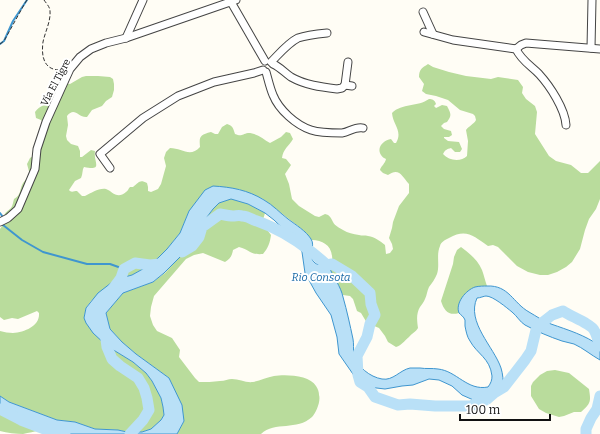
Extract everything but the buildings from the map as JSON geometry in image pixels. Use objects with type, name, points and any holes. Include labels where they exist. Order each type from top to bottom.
[{"type":"street","points":[[126,38],[143,0]]},
{"type":"street","points":[[591,48],[592,0]]},
{"type":"street","name":"Vía El Tigre","points":[[0,222],[18,210],[35,169],[37,150],[46,122],[70,69],[80,57],[91,49],[106,43],[126,38],[234,1]]},
{"type":"street","points":[[234,1],[250,35],[270,62],[291,77],[310,85],[337,89],[342,88],[348,85],[348,62]]},
{"type":"street","points":[[423,12],[433,34]]},
{"type":"street","points":[[424,32],[453,40],[516,49],[526,43],[600,49]]},
{"type":"street","points":[[327,33],[305,36],[297,39],[289,44],[270,62],[262,64],[262,67],[278,104],[296,122],[311,130],[324,132],[343,133],[360,127],[363,128]]},
{"type":"street","points":[[516,49],[522,59],[540,75],[553,94],[565,118],[566,126]]},
{"type":"street","points":[[110,168],[100,154],[143,118],[184,93],[214,82],[264,71]]},
{"type":"path","points":[[0,44],[4,41],[28,0]]},
{"type":"path","points":[[44,0],[50,10],[50,18],[43,41],[42,56],[48,66],[54,70],[70,69]]},
{"type":"green space","points":[[428,64],[433,67],[466,76],[491,79],[498,77],[518,80],[523,87],[522,93],[526,99],[535,106],[537,112],[535,134],[549,156],[556,161],[571,165],[581,173],[588,173],[600,161],[600,199],[596,209],[589,219],[580,249],[572,262],[566,267],[548,275],[528,272],[517,266],[498,247],[493,245],[488,246],[470,234],[455,235],[442,242],[439,249],[437,274],[429,287],[425,300],[418,312],[418,328],[396,347],[388,342],[379,328],[367,323],[361,313],[357,311],[353,299],[350,296],[343,295],[332,275],[332,256],[328,246],[322,242],[312,240],[298,226],[263,199],[238,189],[189,211],[180,233],[167,249],[150,265],[132,275],[121,278],[91,301],[86,308],[84,318],[107,346],[133,362],[146,373],[152,381],[161,398],[164,415],[161,420],[151,429],[142,432],[127,432],[95,429],[75,422],[57,420],[9,402],[0,396],[0,331],[13,333],[27,330],[37,321],[39,318],[39,313],[37,311],[18,319],[12,318],[4,320],[0,317],[0,229],[3,224],[5,213],[13,205],[14,199],[19,194],[23,183],[30,175],[27,164],[30,158],[40,151],[47,128],[41,120],[36,118],[35,112],[53,99],[53,88],[55,84],[59,82],[70,84],[82,77],[98,76],[110,77],[113,79],[114,84],[112,97],[102,106],[92,110],[87,117],[81,116],[74,112],[67,116],[67,140],[71,144],[78,146],[80,157],[91,150],[95,151],[96,165],[94,168],[84,167],[81,178],[75,181],[69,190],[73,192],[77,191],[82,196],[103,189],[120,195],[127,192],[130,187],[133,187],[142,181],[147,183],[148,191],[151,192],[158,189],[161,184],[166,166],[164,158],[166,152],[170,148],[193,152],[200,147],[200,138],[202,135],[211,132],[218,134],[222,127],[227,124],[237,135],[248,133],[254,134],[270,143],[281,137],[286,132],[290,133],[293,139],[285,150],[282,158],[286,159],[291,165],[285,174],[292,199],[299,206],[315,216],[319,217],[325,214],[328,215],[335,225],[349,233],[377,239],[385,245],[386,254],[390,253],[393,249],[389,238],[393,222],[399,206],[409,193],[409,184],[398,172],[388,175],[380,170],[386,159],[381,155],[379,149],[380,147],[383,142],[391,139],[394,143],[396,143],[398,139],[398,131],[392,113],[405,106],[420,103],[429,99],[435,102],[436,104],[434,106],[436,108],[442,105],[447,106],[450,116],[447,122],[441,126],[444,129],[451,131],[452,135],[444,138],[448,141],[459,142],[462,149],[460,152],[455,152],[451,148],[446,150],[443,154],[448,158],[455,160],[462,159],[467,156],[468,141],[466,130],[476,120],[473,114],[460,110],[448,100],[426,94],[422,91],[424,84],[419,77],[420,70]]},
{"type":"green space","points":[[231,198],[248,204],[265,213],[262,223],[271,235],[266,250],[263,254],[258,254],[239,247],[233,250],[228,260],[225,262],[203,253],[186,259],[154,296],[150,316],[153,325],[157,331],[172,338],[180,350],[179,357],[199,382],[215,382],[232,379],[250,382],[284,375],[303,377],[313,382],[318,389],[319,404],[314,415],[306,421],[300,424],[273,428],[261,434],[177,434],[184,421],[169,378],[122,342],[110,329],[106,313],[123,293],[153,282],[165,273],[199,237],[207,217],[213,209],[219,203]]},
{"type":"green space","points":[[461,247],[478,263],[487,286],[475,287],[458,308],[459,313],[452,314],[445,310],[441,301],[454,257],[457,250]]},
{"type":"green space","points":[[555,370],[569,373],[589,389],[590,402],[581,412],[574,412],[559,417],[539,409],[531,396],[531,386],[540,375],[547,371]]},
{"type":"green space","points":[[0,409],[56,434],[43,434],[40,431],[23,434],[0,431]]},
{"type":"water","name":"Rio Consota","points":[[213,186],[239,190],[258,197],[270,204],[309,236],[313,245],[313,261],[317,264],[329,267],[341,289],[352,334],[356,359],[365,371],[377,378],[390,378],[410,368],[436,369],[451,373],[468,384],[488,387],[492,379],[491,370],[486,360],[467,336],[465,320],[459,313],[458,309],[462,297],[468,291],[475,287],[481,286],[494,286],[501,288],[524,308],[540,318],[594,342],[600,346],[600,360],[581,347],[553,338],[525,325],[500,302],[485,296],[477,298],[475,316],[482,334],[498,360],[502,370],[504,387],[496,395],[478,402],[462,395],[452,386],[439,380],[429,379],[413,385],[385,389],[368,387],[355,377],[339,354],[337,337],[331,315],[305,273],[302,252],[298,243],[265,213],[248,204],[231,199],[219,203],[213,209],[207,217],[199,237],[164,273],[153,282],[123,293],[106,313],[110,329],[122,342],[169,378],[182,405],[184,421],[177,434],[65,434],[32,424],[0,409],[0,396],[9,402],[57,420],[75,422],[95,429],[127,432],[142,432],[151,429],[161,420],[164,415],[161,398],[152,381],[146,373],[133,362],[107,346],[93,333],[84,318],[86,308],[98,293],[111,283],[132,275],[150,265],[159,257],[180,233],[189,211],[205,190]]},
{"type":"waterway","points":[[0,44],[4,41],[13,21],[27,0]]},
{"type":"waterway","points":[[0,213],[3,219]]},
{"type":"waterway","points":[[182,252],[192,246],[199,237],[202,227],[220,214],[241,216],[248,217],[274,228],[311,251],[327,265],[332,264],[352,276],[370,293],[371,304],[375,315],[370,324],[367,337],[357,356],[360,382],[368,387],[375,397],[398,405],[471,406],[486,400],[504,387],[525,360],[531,351],[536,330],[552,315],[563,311],[592,328],[596,334],[600,346]]},
{"type":"waterway","points":[[3,223],[3,225],[22,240],[43,252],[87,264],[110,264],[124,269]]},
{"type":"waterway","points":[[112,290],[121,278],[124,269],[135,263],[150,265],[165,263]]},
{"type":"waterway","points":[[105,332],[107,347],[112,359],[138,378],[144,388],[147,398],[149,410],[143,420],[130,434]]},
{"type":"waterway","points":[[586,434],[586,429],[597,409],[600,396]]},
{"type":"waterway","points":[[0,409],[21,420],[52,432],[65,434]]}]
